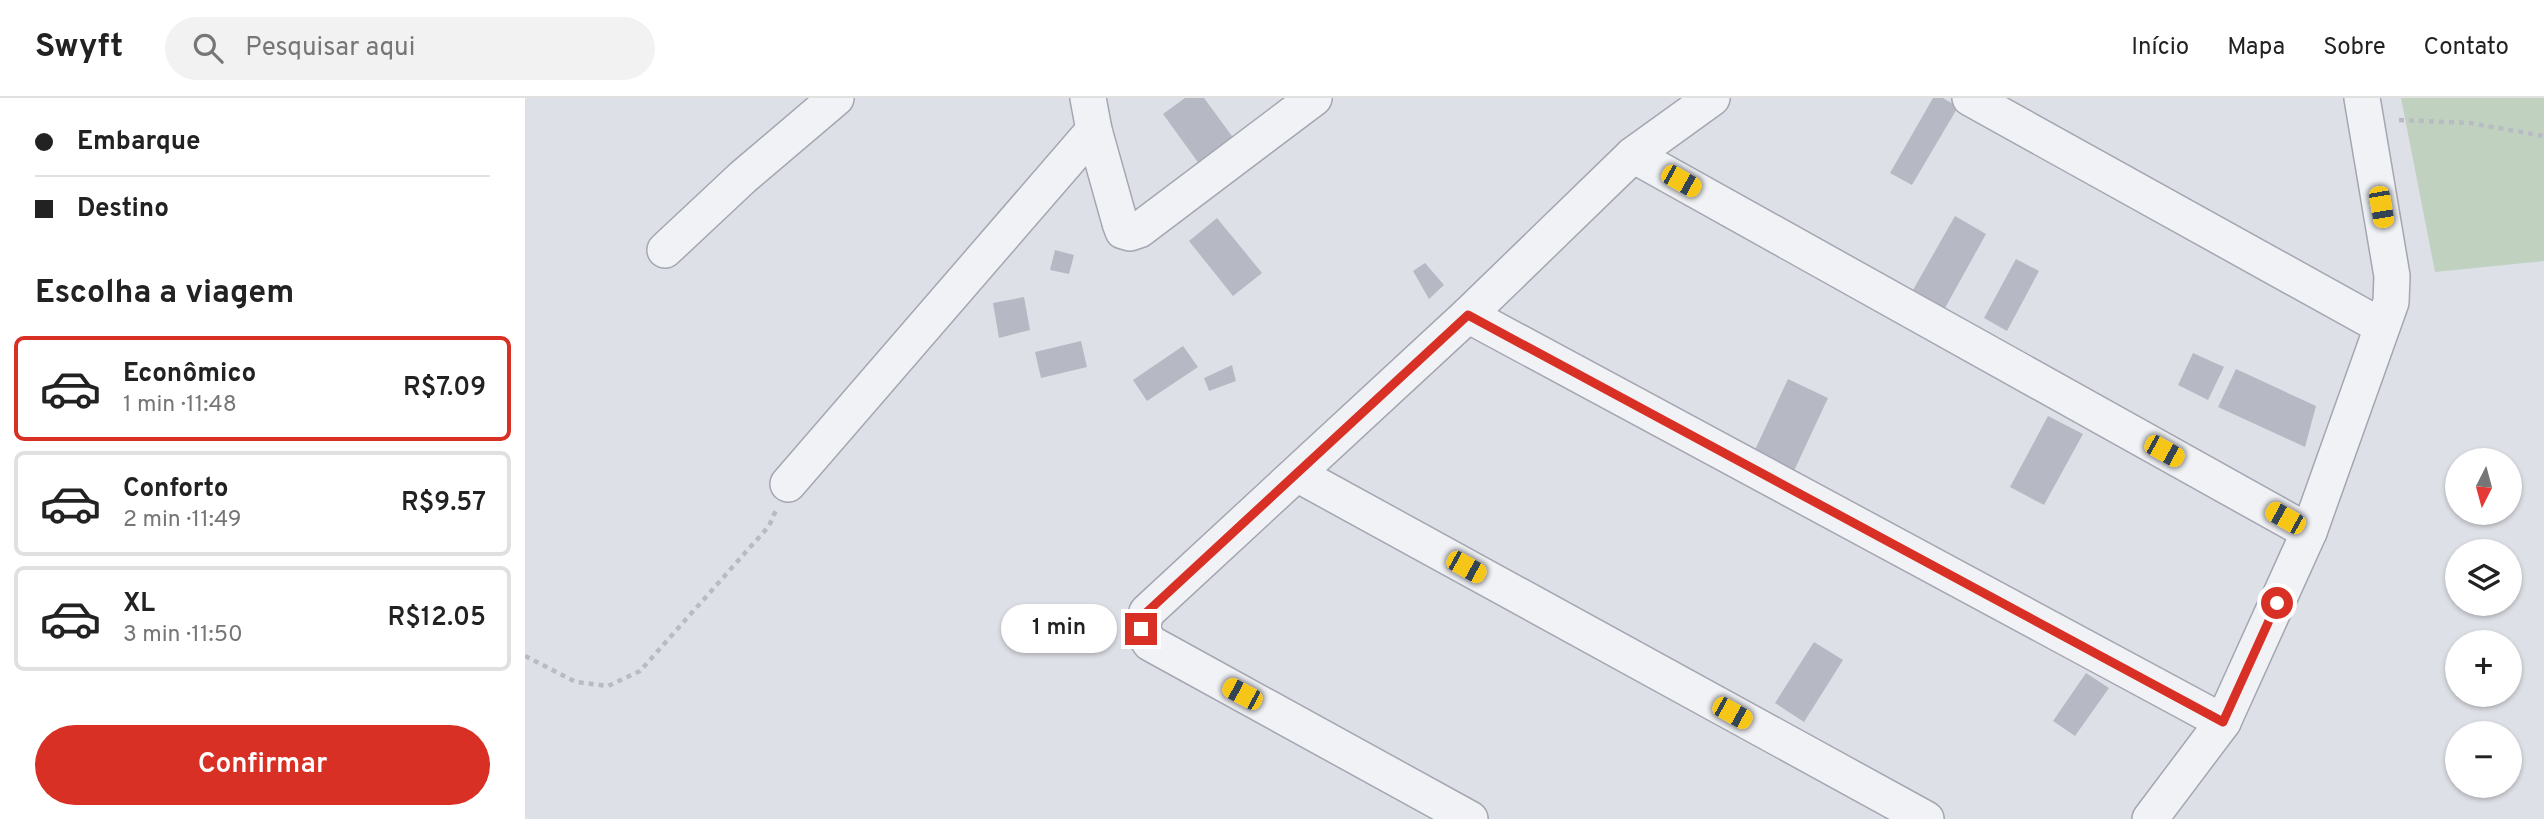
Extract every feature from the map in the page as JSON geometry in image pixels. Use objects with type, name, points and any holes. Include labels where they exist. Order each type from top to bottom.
[{"type":"street","points":[[665,250],[743,177],[836,98]]},
{"type":"street","points":[[1091,114],[1120,223],[1123,231],[1130,233],[1139,230],[1314,98]]},
{"type":"street","points":[[1470,819],[1150,643],[1141,629],[1147,612],[1468,315],[1633,155],[1712,98]]},
{"type":"street","points":[[1970,98],[2381,326]]},
{"type":"street","points":[[2150,819],[2223,722],[2309,532],[2391,302],[2392,276],[2364,109]]},
{"type":"street","points":[[788,484],[1091,114]]},
{"type":"street","points":[[1633,155],[2309,532]]},
{"type":"street","points":[[1468,315],[2223,722]]},
{"type":"street","points":[[1297,474],[1926,819]]},
{"type":"path","points":[[2364,109],[2544,136]]},
{"type":"path","points":[[525,656],[576,682],[608,686],[640,671],[769,526],[788,484]]},
{"type":"green space","points":[[2401,98],[2544,98],[2544,261],[2435,272]]},
{"type":"building","points":[[1185,98],[1204,98],[1240,147],[1205,172],[1163,114]]},
{"type":"building","points":[[1933,98],[1943,98],[1958,107],[1912,185],[1890,173]]},
{"type":"building","points":[[1955,216],[1986,234],[1945,308],[1913,290]]},
{"type":"building","points":[[1217,218],[1262,273],[1233,296],[1189,241]]},
{"type":"building","points":[[1055,250],[1074,255],[1069,274],[1050,270]]},
{"type":"building","points":[[2016,259],[2039,271],[2007,331],[1984,318]]},
{"type":"building","points":[[1425,263],[1444,285],[1429,299],[1413,271]]},
{"type":"building","points":[[1024,297],[1030,330],[999,338],[993,303]]},
{"type":"building","points":[[1081,341],[1087,367],[1041,378],[1035,352]]},
{"type":"building","points":[[1183,346],[1198,367],[1147,401],[1133,380]]},
{"type":"building","points":[[2193,353],[2224,367],[2208,400],[2178,385]]},
{"type":"building","points":[[1232,365],[1236,381],[1209,391],[1204,378]]},
{"type":"building","points":[[2236,369],[2316,406],[2305,447],[2218,407]]},
{"type":"building","points":[[1788,379],[1828,398],[1793,473],[1753,454]]},
{"type":"building","points":[[2048,416],[2083,434],[2044,505],[2010,487]]},
{"type":"building","points":[[1814,642],[1843,660],[1804,722],[1775,703]]},
{"type":"building","points":[[2086,673],[2109,688],[2075,736],[2053,721]]},
{"type":"route","points":[[1141,629],[1147,612],[1468,315],[2223,722],[2277,603]]}]
